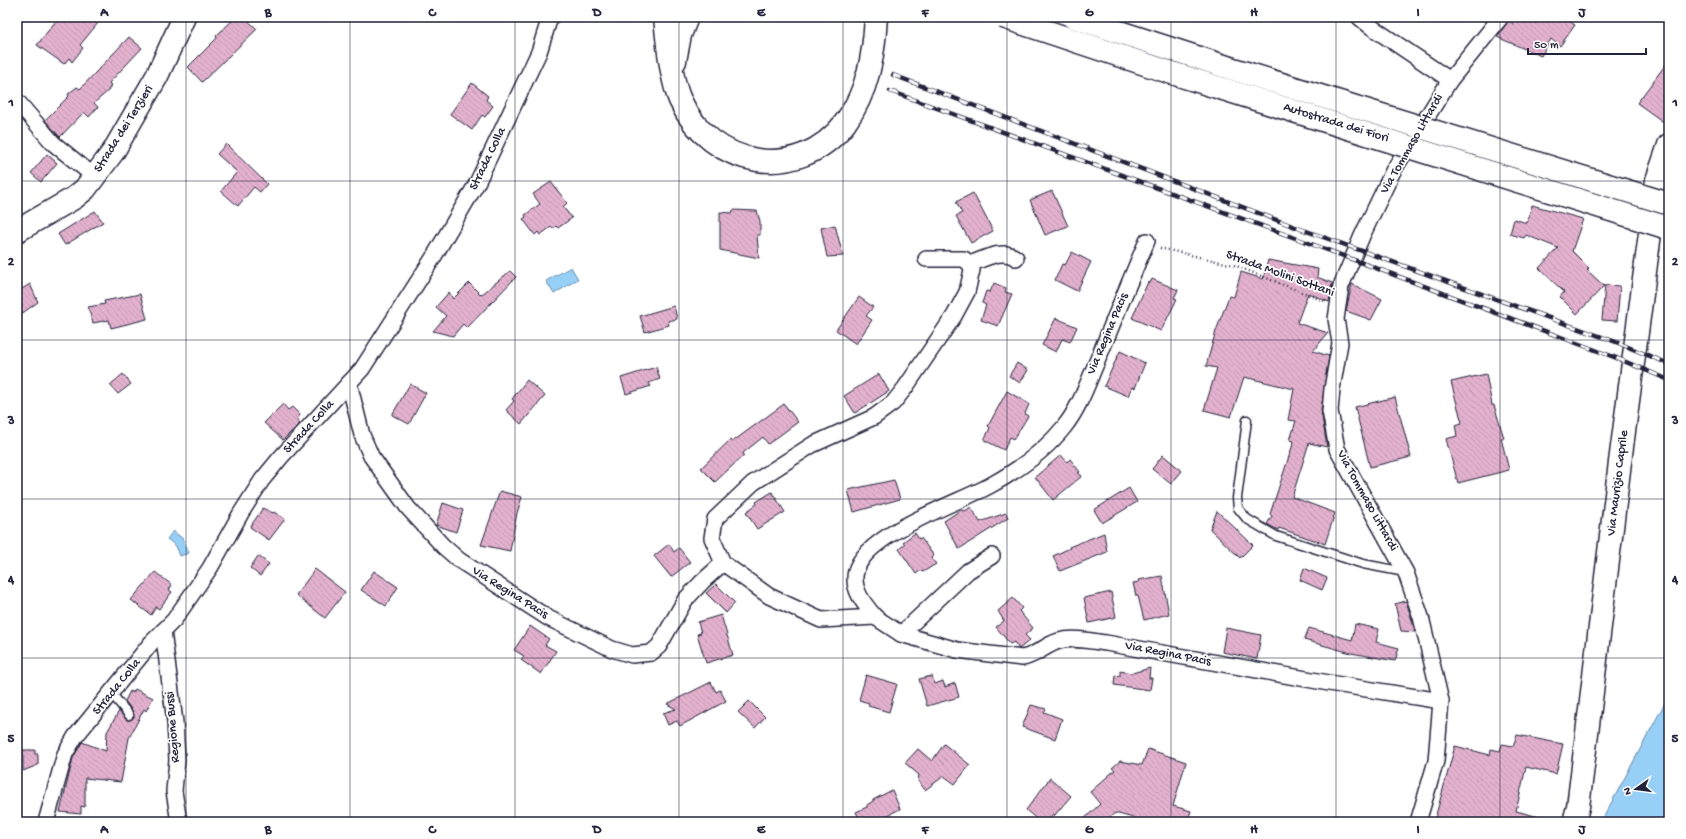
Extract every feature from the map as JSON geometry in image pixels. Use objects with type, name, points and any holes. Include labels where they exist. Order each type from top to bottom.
[{"type":"main road","name":"Strada dei Terzieri","points":[[17,231],[74,198],[85,189],[95,177],[113,152],[157,76],[184,17]]},
{"type":"main road","points":[[665,17],[673,72],[679,99],[688,116],[703,134],[722,148],[746,159],[772,162],[795,158],[815,150],[831,138],[845,123],[858,103],[868,76],[875,41],[876,17]]},
{"type":"main road","points":[[673,72],[680,35],[687,17]]},
{"type":"main road","name":"Autostrada dei Fiori","points":[[1003,17],[1164,70],[1669,228]]},
{"type":"main road","name":"Autostrada dei Fiori","points":[[1073,17],[1669,204]]},
{"type":"main road","name":"Via Maurizio Caprile","points":[[1574,822],[1578,807],[1620,462],[1657,180],[1669,146]]},
{"type":"street","name":"Strada Colla","points":[[46,822],[65,754],[75,737],[163,631],[174,620],[210,568],[262,480],[281,457],[362,369],[433,258],[477,183],[536,58],[550,17]]},
{"type":"street","name":"Via Tommaso Littardi","points":[[1359,17],[1450,80]]},
{"type":"street","name":"Via Tommaso Littardi","points":[[1418,822],[1436,761],[1440,701],[1421,617],[1406,573],[1337,449],[1332,430],[1330,404],[1340,343],[1336,319],[1344,279],[1362,236],[1393,171],[1450,80],[1501,17]]},
{"type":"street","points":[[17,101],[53,143],[95,177]]},
{"type":"street","name":"Via Regina Pacis","points":[[1146,243],[1090,379],[1064,426],[1050,442],[1021,466],[990,486],[928,514],[900,530],[872,549],[858,565],[855,573],[855,582],[858,592],[875,617],[901,634],[957,650],[1022,658],[1032,657],[1046,647],[1059,641],[1076,640],[1106,643],[1329,684],[1440,701]]},
{"type":"street","points":[[970,264],[1004,254],[1011,255],[1016,258]]},
{"type":"street","points":[[875,617],[821,620],[769,596],[723,563],[712,538],[715,519],[753,483],[812,445],[874,418],[893,403],[954,316],[967,292],[972,270],[970,264],[964,259],[926,259]]},
{"type":"street","name":"Via Regina Pacis","points":[[349,383],[362,435],[371,456],[408,508],[443,546],[459,560],[548,618],[612,648],[632,655],[651,653],[659,646],[685,600],[702,581],[723,563]]},
{"type":"street","points":[[901,634],[968,571],[992,556]]},
{"type":"street","name":"Regione Bussi","points":[[163,631],[175,722],[177,760],[174,791],[179,822]]},
{"type":"lane","points":[[1247,420],[1237,498],[1238,508],[1246,519],[1276,536],[1363,564],[1406,573]]},
{"type":"lane","points":[[112,694],[129,714]]},
{"type":"path","name":"Strada Molini Sottani","points":[[1146,243],[1234,265],[1338,306]]},
{"type":"water","points":[[571,267],[578,279],[554,294],[546,281]]},
{"type":"water","points":[[173,531],[183,539],[189,553],[180,556],[176,546],[167,539]]},
{"type":"water","points":[[1669,684],[1669,822],[1601,822],[1667,699]]},
{"type":"building","points":[[59,17],[103,17],[80,45],[83,48],[72,62],[69,58],[64,64],[37,45]]},
{"type":"building","points":[[236,17],[244,17],[257,29],[202,82],[188,67],[217,38],[216,36]]},
{"type":"building","points":[[1522,17],[1564,17],[1575,25],[1560,46],[1551,39],[1541,56],[1497,37],[1509,20],[1515,25]]},
{"type":"building","points":[[129,37],[142,48],[109,83],[111,85],[108,91],[94,103],[98,107],[89,117],[84,112],[60,137],[45,120],[69,96],[68,94],[77,87],[80,89]]},
{"type":"building","points":[[1669,60],[1669,126],[1637,103]]},
{"type":"building","points":[[472,83],[488,96],[486,100],[493,106],[485,117],[482,115],[472,130],[450,114]]},
{"type":"building","points":[[226,144],[267,184],[260,192],[254,187],[238,206],[221,191],[237,172],[217,154]]},
{"type":"building","points":[[47,154],[57,163],[41,182],[31,173]]},
{"type":"building","points":[[551,182],[567,203],[563,207],[572,218],[558,228],[556,226],[553,229],[551,227],[540,235],[538,232],[535,235],[523,219],[526,217],[525,215],[540,204],[533,194]]},
{"type":"building","points":[[1052,191],[1068,226],[1045,235],[1030,200]]},
{"type":"building","points":[[973,193],[993,231],[971,243],[956,216],[962,213],[956,202]]},
{"type":"building","points":[[1532,205],[1583,219],[1572,251],[1589,268],[1587,270],[1604,286],[1577,314],[1560,297],[1564,292],[1539,268],[1558,248],[1526,235],[1524,238],[1510,234],[1514,219],[1527,223]]},
{"type":"building","points":[[733,210],[757,211],[760,221],[760,235],[757,235],[759,258],[720,250],[720,212],[732,213]]},
{"type":"building","points":[[95,211],[103,222],[65,245],[58,234]]},
{"type":"building","points":[[835,225],[843,256],[827,257],[821,228]]},
{"type":"building","points":[[1072,252],[1091,262],[1077,291],[1055,280],[1062,264],[1065,265]]},
{"type":"building","points":[[1268,260],[1318,269],[1317,277],[1332,283],[1329,302],[1308,293],[1297,323],[1328,333],[1313,351],[1329,356],[1321,410],[1327,447],[1309,443],[1292,497],[1335,513],[1325,544],[1279,528],[1278,530],[1267,524],[1272,516],[1270,514],[1294,441],[1290,440],[1296,421],[1288,420],[1294,389],[1244,377],[1231,417],[1204,410],[1217,368],[1206,366],[1216,331],[1229,296],[1234,297],[1241,272],[1263,279]]},
{"type":"building","points":[[510,271],[516,277],[467,328],[463,324],[453,336],[433,331],[446,316],[436,307],[449,292],[453,299],[469,283],[481,295]]},
{"type":"building","points":[[1152,279],[1178,290],[1174,298],[1177,299],[1161,331],[1132,318],[1148,282],[1150,283]]},
{"type":"building","points":[[994,283],[1006,288],[1005,292],[1012,294],[998,326],[981,320],[986,305],[982,303],[986,291],[990,292]]},
{"type":"building","points":[[30,284],[38,302],[17,317],[17,292]]},
{"type":"building","points":[[1352,284],[1382,299],[1371,320],[1346,311]]},
{"type":"building","points":[[1605,285],[1620,286],[1617,321],[1602,320]]},
{"type":"building","points":[[140,294],[147,319],[111,328],[109,320],[93,323],[88,307],[105,304],[104,301]]},
{"type":"building","points":[[859,297],[873,307],[866,316],[872,320],[856,344],[836,330]]},
{"type":"building","points":[[674,306],[677,319],[668,321],[669,325],[645,332],[640,316]]},
{"type":"building","points":[[1056,318],[1077,327],[1070,342],[1062,339],[1056,352],[1042,345]]},
{"type":"building","points":[[1120,351],[1145,363],[1135,388],[1132,387],[1128,396],[1104,386]]},
{"type":"building","points":[[1017,363],[1028,370],[1020,383],[1009,376]]},
{"type":"building","points":[[656,367],[660,379],[649,383],[651,386],[626,394],[621,378]]},
{"type":"building","points":[[123,374],[131,384],[118,394],[110,385]]},
{"type":"building","points":[[879,374],[889,391],[855,413],[844,396]]},
{"type":"building","points":[[1486,374],[1492,405],[1494,405],[1504,438],[1501,438],[1509,470],[1458,483],[1446,439],[1457,436],[1455,425],[1462,423],[1451,382]]},
{"type":"building","points":[[527,380],[545,396],[521,424],[506,410],[514,401],[512,399]]},
{"type":"building","points":[[410,384],[426,393],[409,424],[392,415]]},
{"type":"building","points":[[1007,391],[1029,404],[1025,414],[1028,416],[1014,439],[1010,437],[1004,450],[984,440],[990,428],[988,426]]},
{"type":"building","points":[[1395,397],[1411,457],[1370,467],[1355,407]]},
{"type":"building","points":[[283,404],[288,410],[292,407],[300,415],[297,419],[300,423],[283,440],[264,423]]},
{"type":"building","points":[[784,404],[798,422],[768,444],[763,437],[743,453],[744,455],[715,482],[701,468],[730,440],[732,442]]},
{"type":"building","points":[[1061,455],[1067,462],[1070,459],[1080,472],[1078,473],[1082,476],[1053,500],[1035,477]]},
{"type":"building","points":[[1163,455],[1182,471],[1171,484],[1152,469]]},
{"type":"building","points":[[894,480],[900,499],[854,512],[848,490]]},
{"type":"building","points":[[1129,488],[1137,502],[1102,523],[1094,510]]},
{"type":"building","points":[[500,491],[522,497],[517,513],[510,551],[481,545]]},
{"type":"building","points":[[772,492],[785,512],[757,529],[746,512],[757,504],[756,502]]},
{"type":"building","points":[[443,503],[463,510],[456,532],[436,525]]},
{"type":"building","points":[[971,507],[980,522],[1006,513],[1008,518],[959,549],[944,521],[961,510],[965,511]]},
{"type":"building","points":[[263,508],[273,513],[274,512],[285,519],[269,540],[250,527]]},
{"type":"building","points":[[1217,511],[1253,545],[1240,558],[1210,529]]},
{"type":"building","points":[[915,533],[919,539],[921,538],[934,556],[931,558],[936,564],[923,572],[921,570],[916,574],[899,549],[905,544],[903,542]]},
{"type":"building","points":[[1104,533],[1107,552],[1060,571],[1053,556],[1070,548],[1069,547]]},
{"type":"building","points":[[669,544],[674,552],[679,548],[690,562],[671,577],[654,556]]},
{"type":"building","points":[[258,556],[269,564],[260,576],[250,568]]},
{"type":"building","points":[[1304,568],[1327,578],[1322,590],[1300,580]]},
{"type":"building","points":[[315,569],[345,592],[325,618],[296,595]]},
{"type":"building","points":[[374,571],[398,587],[386,606],[361,590]]},
{"type":"building","points":[[155,572],[172,585],[169,590],[172,592],[159,609],[156,607],[151,615],[131,600]]},
{"type":"building","points":[[1162,576],[1169,614],[1144,620],[1133,583],[1139,582],[1138,580]]},
{"type":"building","points":[[716,584],[735,603],[726,613],[706,593]]},
{"type":"building","points":[[1111,592],[1116,617],[1089,623],[1084,598]]},
{"type":"building","points":[[1013,598],[1022,608],[1019,611],[1033,628],[1025,635],[1030,640],[1019,649],[1014,642],[1010,644],[996,627],[1004,621],[998,611]]},
{"type":"building","points":[[1406,601],[1415,632],[1401,631],[1395,604]]},
{"type":"building","points":[[721,615],[733,655],[706,663],[697,634],[701,633],[698,622]]},
{"type":"building","points":[[1355,624],[1379,629],[1376,642],[1399,648],[1395,661],[1351,653],[1304,640],[1309,628],[1352,640]]},
{"type":"building","points":[[530,626],[549,639],[545,645],[556,651],[541,674],[521,660],[524,656],[514,650]]},
{"type":"building","points":[[1226,628],[1261,635],[1257,659],[1222,652]]},
{"type":"building","points":[[1150,668],[1149,678],[1152,678],[1150,690],[1114,685],[1115,675],[1120,676],[1120,671],[1132,673]]},
{"type":"building","points":[[866,675],[897,684],[889,712],[868,706],[869,703],[859,700]]},
{"type":"building","points":[[932,676],[935,684],[943,681],[945,687],[955,683],[959,697],[927,706],[919,679]]},
{"type":"building","points":[[711,682],[716,692],[720,690],[726,701],[680,726],[677,721],[668,725],[663,713],[676,709],[667,704]]},
{"type":"building","points":[[135,689],[153,698],[146,711],[144,709],[129,738],[121,782],[85,778],[85,807],[81,806],[81,814],[60,812],[73,758],[82,742],[106,751],[107,732],[119,711],[127,720],[134,717],[133,712],[125,701],[130,691],[133,693]]},
{"type":"building","points":[[749,701],[765,717],[755,728],[738,712]]},
{"type":"building","points":[[1031,705],[1046,709],[1044,712],[1062,719],[1055,739],[1022,727]]},
{"type":"building","points":[[1517,735],[1563,744],[1556,774],[1526,767],[1516,811],[1543,818],[1542,822],[1434,822],[1455,746],[1490,755],[1491,749],[1500,751],[1502,744],[1513,746]]},
{"type":"building","points":[[944,744],[970,765],[955,784],[944,776],[925,790],[918,781],[919,775],[905,763],[918,749],[932,761]]},
{"type":"building","points":[[1148,749],[1186,762],[1173,806],[1191,811],[1187,822],[1132,822],[1133,818],[1115,813],[1104,822],[1081,822],[1100,804],[1090,792],[1115,770],[1112,768],[1120,761],[1142,765]]},
{"type":"building","points":[[23,750],[35,750],[35,754],[38,754],[38,765],[23,771]]},
{"type":"building","points":[[1050,778],[1071,796],[1054,816],[1053,814],[1046,822],[1040,822],[1026,810]]},
{"type":"building","points":[[892,790],[900,809],[874,822],[861,822],[856,812],[867,807],[867,805],[873,800]]},
{"type":"railway","points":[[893,75],[1298,228],[1616,342],[1669,364]]},
{"type":"railway","points":[[890,91],[1298,239],[1614,357],[1669,380]]}]
